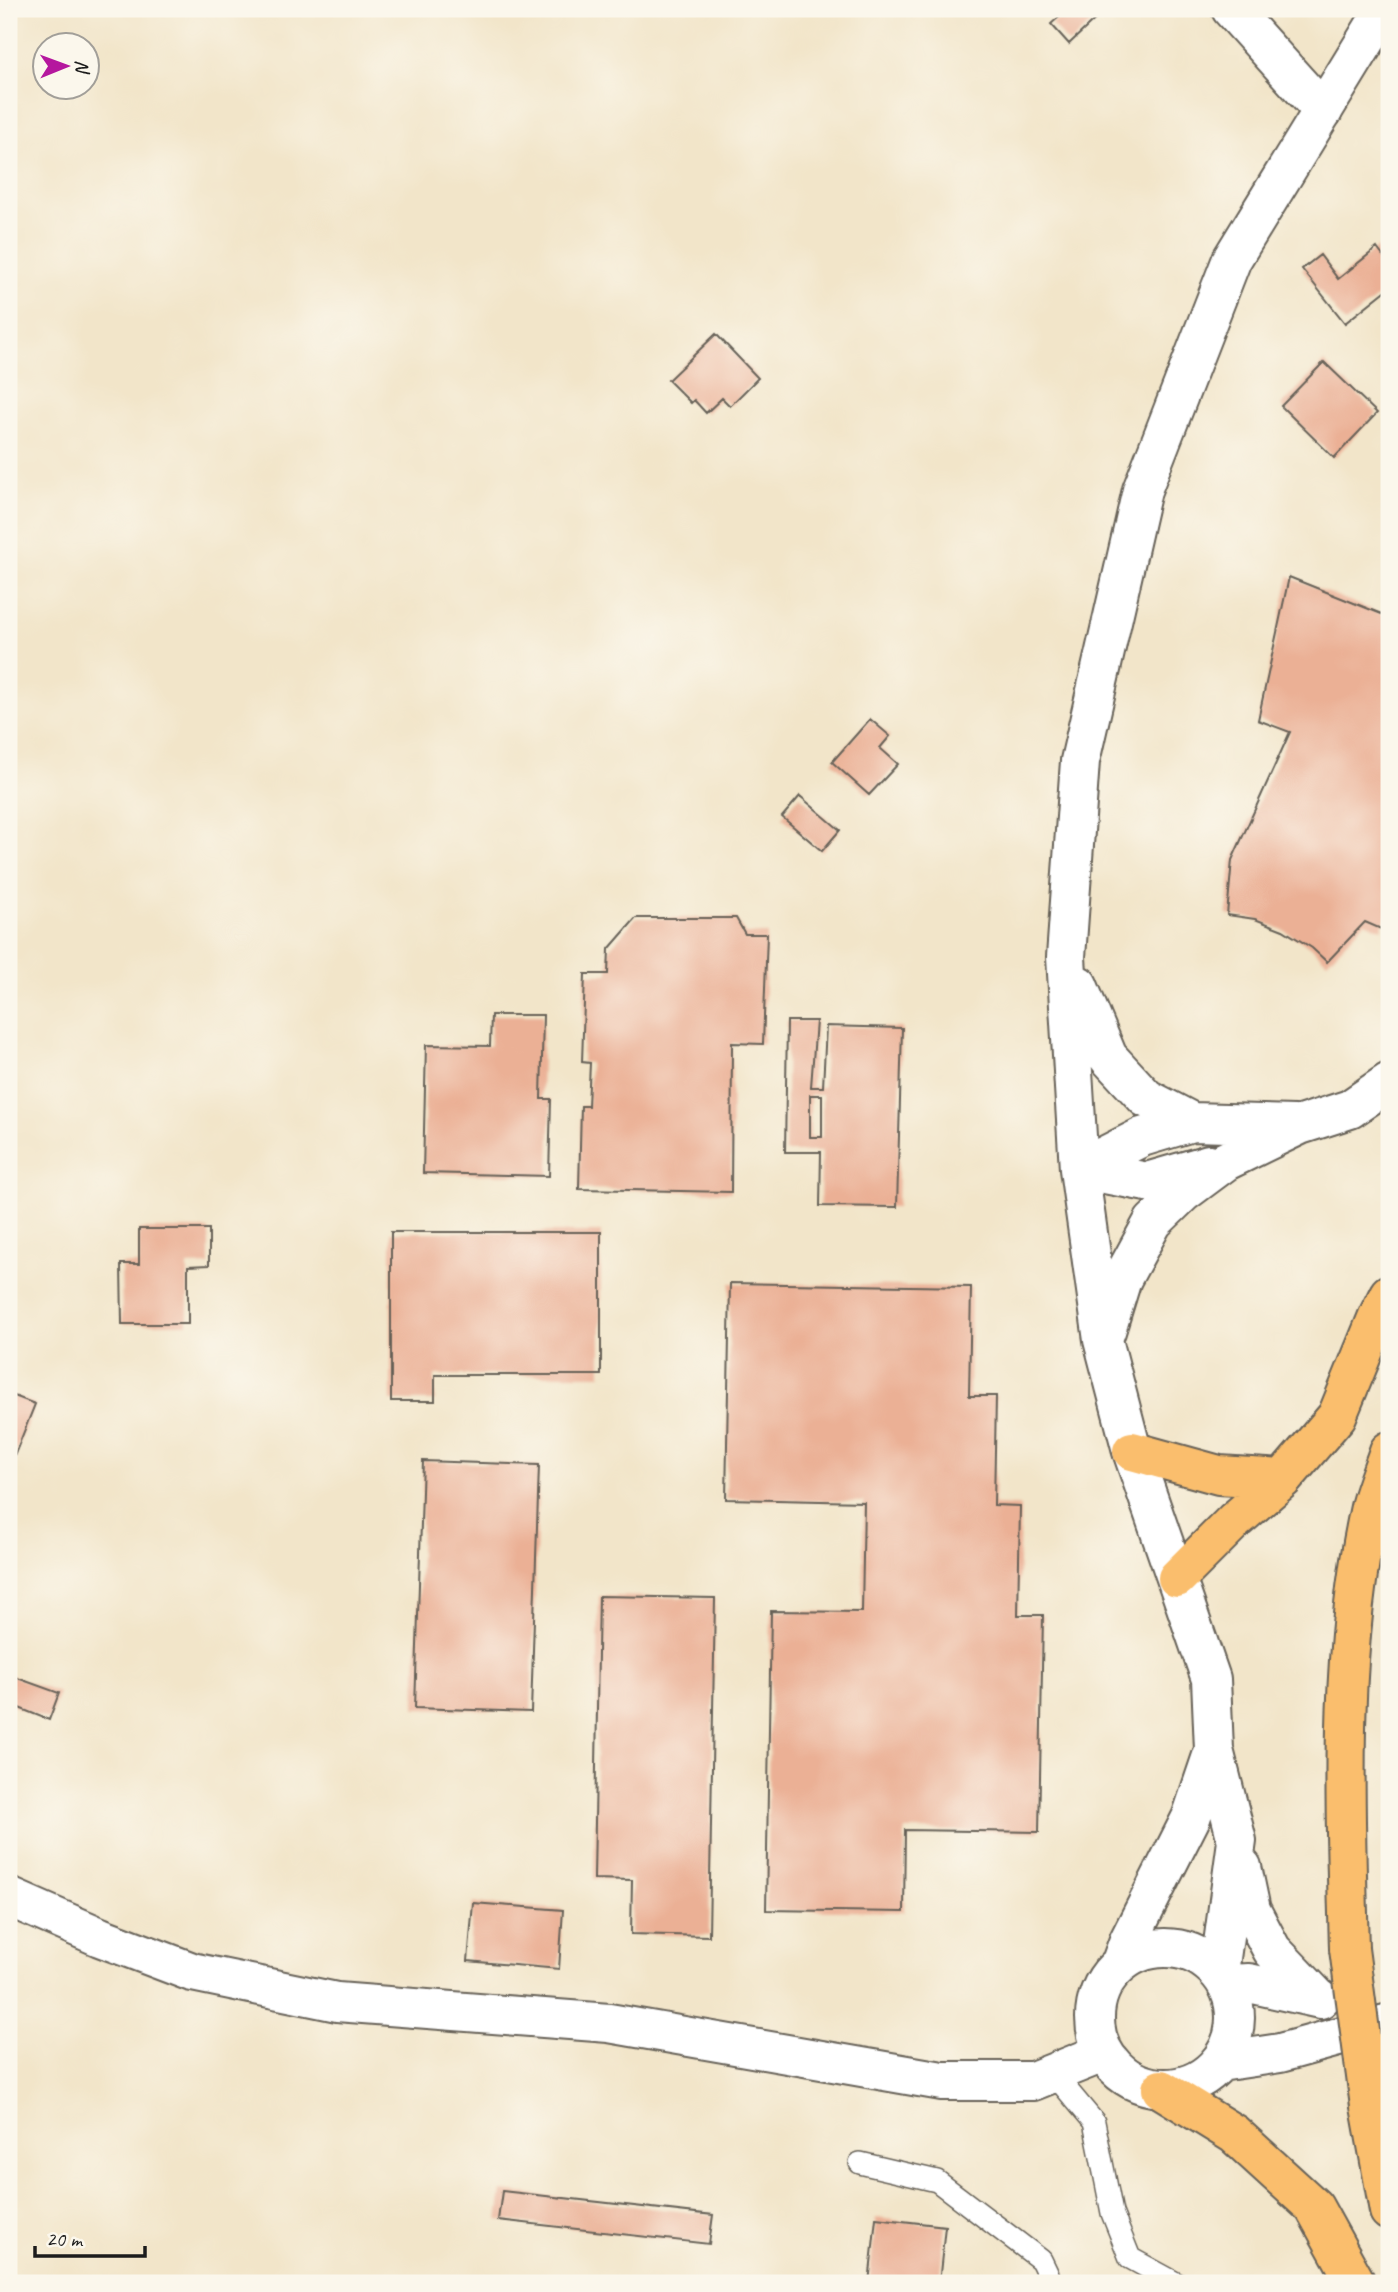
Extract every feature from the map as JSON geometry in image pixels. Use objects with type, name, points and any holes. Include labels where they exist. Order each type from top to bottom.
[{"type":"main road","points":[[1177,1577],[1234,1521],[1283,1479],[1337,1416],[1389,1294]]},
{"type":"main road","points":[[1132,1451],[1219,1475],[1283,1479]]},
{"type":"main road","points":[[1389,1451],[1371,1505],[1353,1620],[1344,1777],[1349,1949],[1370,2106],[1389,2211]]},
{"type":"main road","points":[[1161,2089],[1234,2134],[1314,2207],[1356,2283]]},
{"type":"street","points":[[1231,9],[1323,111]]},
{"type":"street","points":[[1318,1998],[1272,1950],[1251,1910],[1214,1751],[1211,1679],[1132,1451],[1103,1340],[1079,1169],[1066,957],[1080,761],[1142,490],[1231,259],[1385,9]]},
{"type":"street","points":[[1066,957],[1108,1058],[1146,1098],[1192,1122]]},
{"type":"street","points":[[1079,1169],[1147,1182],[1226,1160],[1300,1125],[1350,1109],[1389,1082]]},
{"type":"street","points":[[1079,1169],[1142,1136],[1192,1122],[1300,1125]]},
{"type":"street","points":[[1103,1340],[1122,1279],[1153,1222],[1183,1193],[1226,1160]]},
{"type":"street","points":[[1121,1962],[1129,1940],[1191,1818],[1214,1751]]},
{"type":"street","points":[[1223,1979],[1237,1841]]},
{"type":"street","points":[[9,1897],[100,1937],[192,1972],[337,2002],[609,2024],[942,2081],[1033,2081],[1103,2053]]},
{"type":"street","points":[[1162,1947],[1184,1950],[1203,1959],[1223,1979],[1234,2003],[1236,2024],[1231,2044],[1220,2062],[1204,2077],[1184,2087],[1161,2089],[1143,2085],[1127,2078],[1113,2067],[1103,2053],[1096,2037],[1096,2003],[1102,1986],[1121,1962],[1140,1952],[1162,1947]]},
{"type":"street","points":[[1223,1979],[1318,1998],[1389,2022]]},
{"type":"street","points":[[1220,2062],[1280,2053],[1389,2022]]},
{"type":"lane","points":[[1053,2073],[1094,2122],[1112,2213],[1129,2258],[1176,2283]]},
{"type":"lane","points":[[860,2163],[937,2181],[1041,2260],[1052,2283]]},
{"type":"building","points":[[1068,9],[1106,9],[1069,44],[1051,24]]},
{"type":"building","points":[[1377,248],[1389,264],[1389,288],[1345,323],[1302,269],[1320,255],[1338,279]]},
{"type":"building","points":[[716,334],[758,378],[730,406],[722,398],[706,413],[694,400],[691,403],[668,380]]},
{"type":"building","points":[[1324,362],[1377,413],[1334,458],[1281,406]]},
{"type":"building","points":[[1289,577],[1389,617],[1389,910],[1381,929],[1365,922],[1327,962],[1312,948],[1283,930],[1255,919],[1227,915],[1232,860],[1290,732],[1258,720]]},
{"type":"building","points":[[870,719],[890,736],[880,748],[898,764],[869,795],[832,762]]},
{"type":"building","points":[[800,796],[840,830],[822,851],[782,817]]},
{"type":"building","points":[[636,918],[736,918],[745,934],[767,934],[763,1044],[732,1043],[731,1192],[579,1189],[581,1106],[588,1106],[590,1063],[582,1062],[585,974],[608,974],[609,949]]},
{"type":"building","points":[[491,1015],[543,1015],[541,1099],[551,1099],[549,1176],[423,1173],[426,1045],[490,1046]]},
{"type":"building","points":[[787,1021],[816,1021],[811,1087],[823,1087],[826,1026],[902,1028],[897,1207],[820,1206],[821,1152],[785,1152]],"holes":[[[810,1095],[822,1095],[822,1137],[810,1137]]]},
{"type":"building","points":[[139,1229],[209,1229],[209,1265],[188,1266],[188,1324],[122,1324],[121,1264],[139,1264]]},
{"type":"building","points":[[391,1232],[601,1232],[601,1375],[435,1375],[435,1401],[391,1401]]},
{"type":"building","points":[[730,1283],[971,1287],[969,1396],[996,1396],[994,1505],[1020,1506],[1018,1615],[1043,1615],[1039,1832],[905,1830],[904,1912],[766,1910],[771,1611],[862,1612],[864,1502],[726,1499]]},
{"type":"building","points":[[9,1394],[35,1404],[9,1469]]},
{"type":"building","points":[[423,1461],[539,1465],[531,1712],[415,1708]]},
{"type":"building","points":[[599,1596],[715,1598],[709,1936],[631,1934],[632,1880],[594,1879]]},
{"type":"building","points":[[9,1675],[59,1693],[49,1720],[9,1704]]},
{"type":"building","points":[[473,1903],[563,1910],[559,1969],[468,1961]]},
{"type":"building","points":[[502,2191],[713,2215],[709,2244],[498,2220]]},
{"type":"building","points":[[876,2218],[945,2226],[939,2283],[869,2283]]}]
